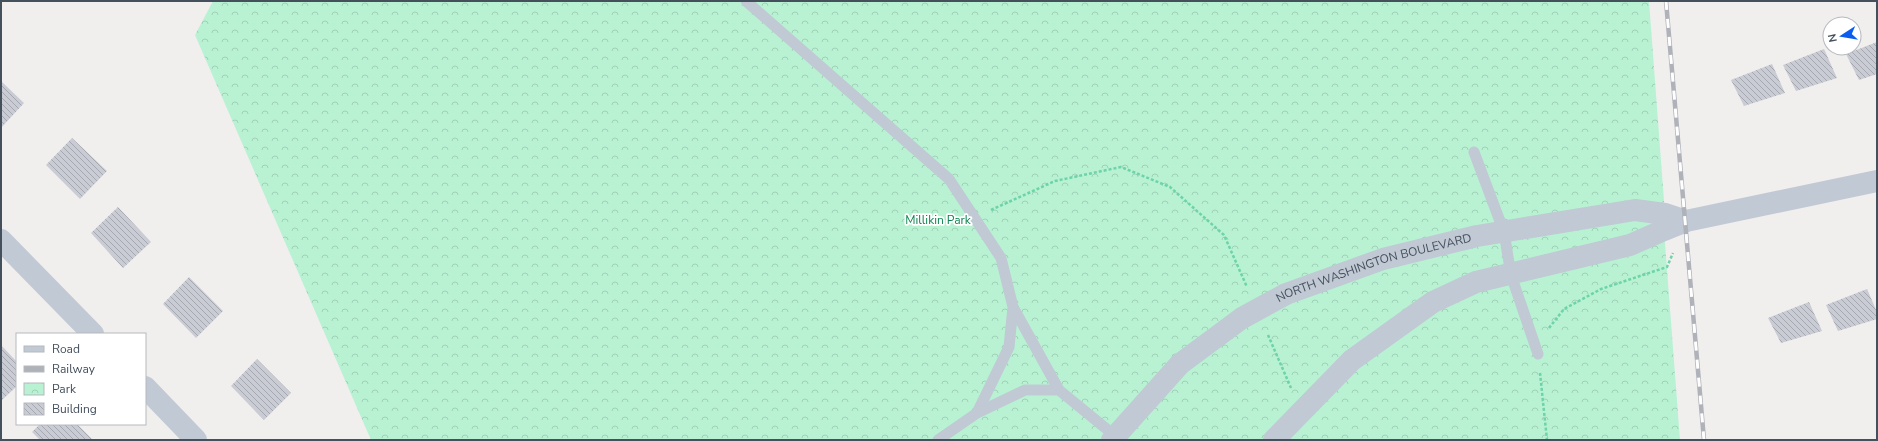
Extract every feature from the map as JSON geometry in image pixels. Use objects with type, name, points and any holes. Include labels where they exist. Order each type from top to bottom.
[{"type":"street","points":[[1274,440],[1352,360],[1433,302],[1476,282],[1630,245],[1686,221],[1877,181]]},
{"type":"street","name":"NORTH WASHINGTON BOULEVARD","points":[[1113,438],[1180,364],[1242,318],[1286,294],[1383,259],[1477,236],[1635,210],[1665,214],[1686,221]]},
{"type":"street","points":[[1,240],[92,333]]},
{"type":"street","points":[[146,388],[196,440]]},
{"type":"lane","points":[[746,1],[950,179],[1001,258],[1013,307],[1059,390],[1113,438]]},
{"type":"lane","points":[[1474,152],[1504,232],[1511,274],[1538,354]]},
{"type":"lane","points":[[977,413],[1009,347],[1013,307]]},
{"type":"lane","points":[[938,440],[977,413],[1025,390],[1059,390]]},
{"type":"path","points":[[974,217],[1055,182],[1121,168],[1170,187],[1224,235],[1248,289]]},
{"type":"path","points":[[1547,440],[1538,354],[1544,334],[1564,309],[1601,289],[1667,267],[1686,221]]},
{"type":"path","points":[[1268,335],[1292,391]]},
{"type":"green space","name":"Millikin Park","points":[[213,1],[1649,1],[1680,440],[371,440],[195,35]]},
{"type":"building","points":[[1877,42],[1877,74],[1859,80],[1847,56],[1862,56],[1862,48]]},
{"type":"building","points":[[1822,50],[1822,56],[1827,56],[1837,78],[1796,91],[1783,65]]},
{"type":"building","points":[[1772,64],[1785,93],[1744,106],[1731,80]]},
{"type":"building","points":[[1,81],[24,103],[1,128]]},
{"type":"building","points":[[72,138],[107,171],[80,199],[46,165]]},
{"type":"building","points":[[118,207],[151,242],[123,268],[91,233]]},
{"type":"building","points":[[189,277],[223,311],[196,338],[163,304]]},
{"type":"building","points":[[1867,289],[1877,312],[1877,319],[1838,331],[1826,305]]},
{"type":"building","points":[[1809,302],[1822,331],[1781,343],[1768,318]]},
{"type":"building","points":[[1,345],[16,361],[16,387],[1,401]]},
{"type":"building","points":[[257,359],[291,393],[264,420],[231,386]]},
{"type":"building","points":[[39,425],[78,425],[93,440],[40,440],[32,432]]},
{"type":"railway","points":[[1666,1],[1704,440]]}]
